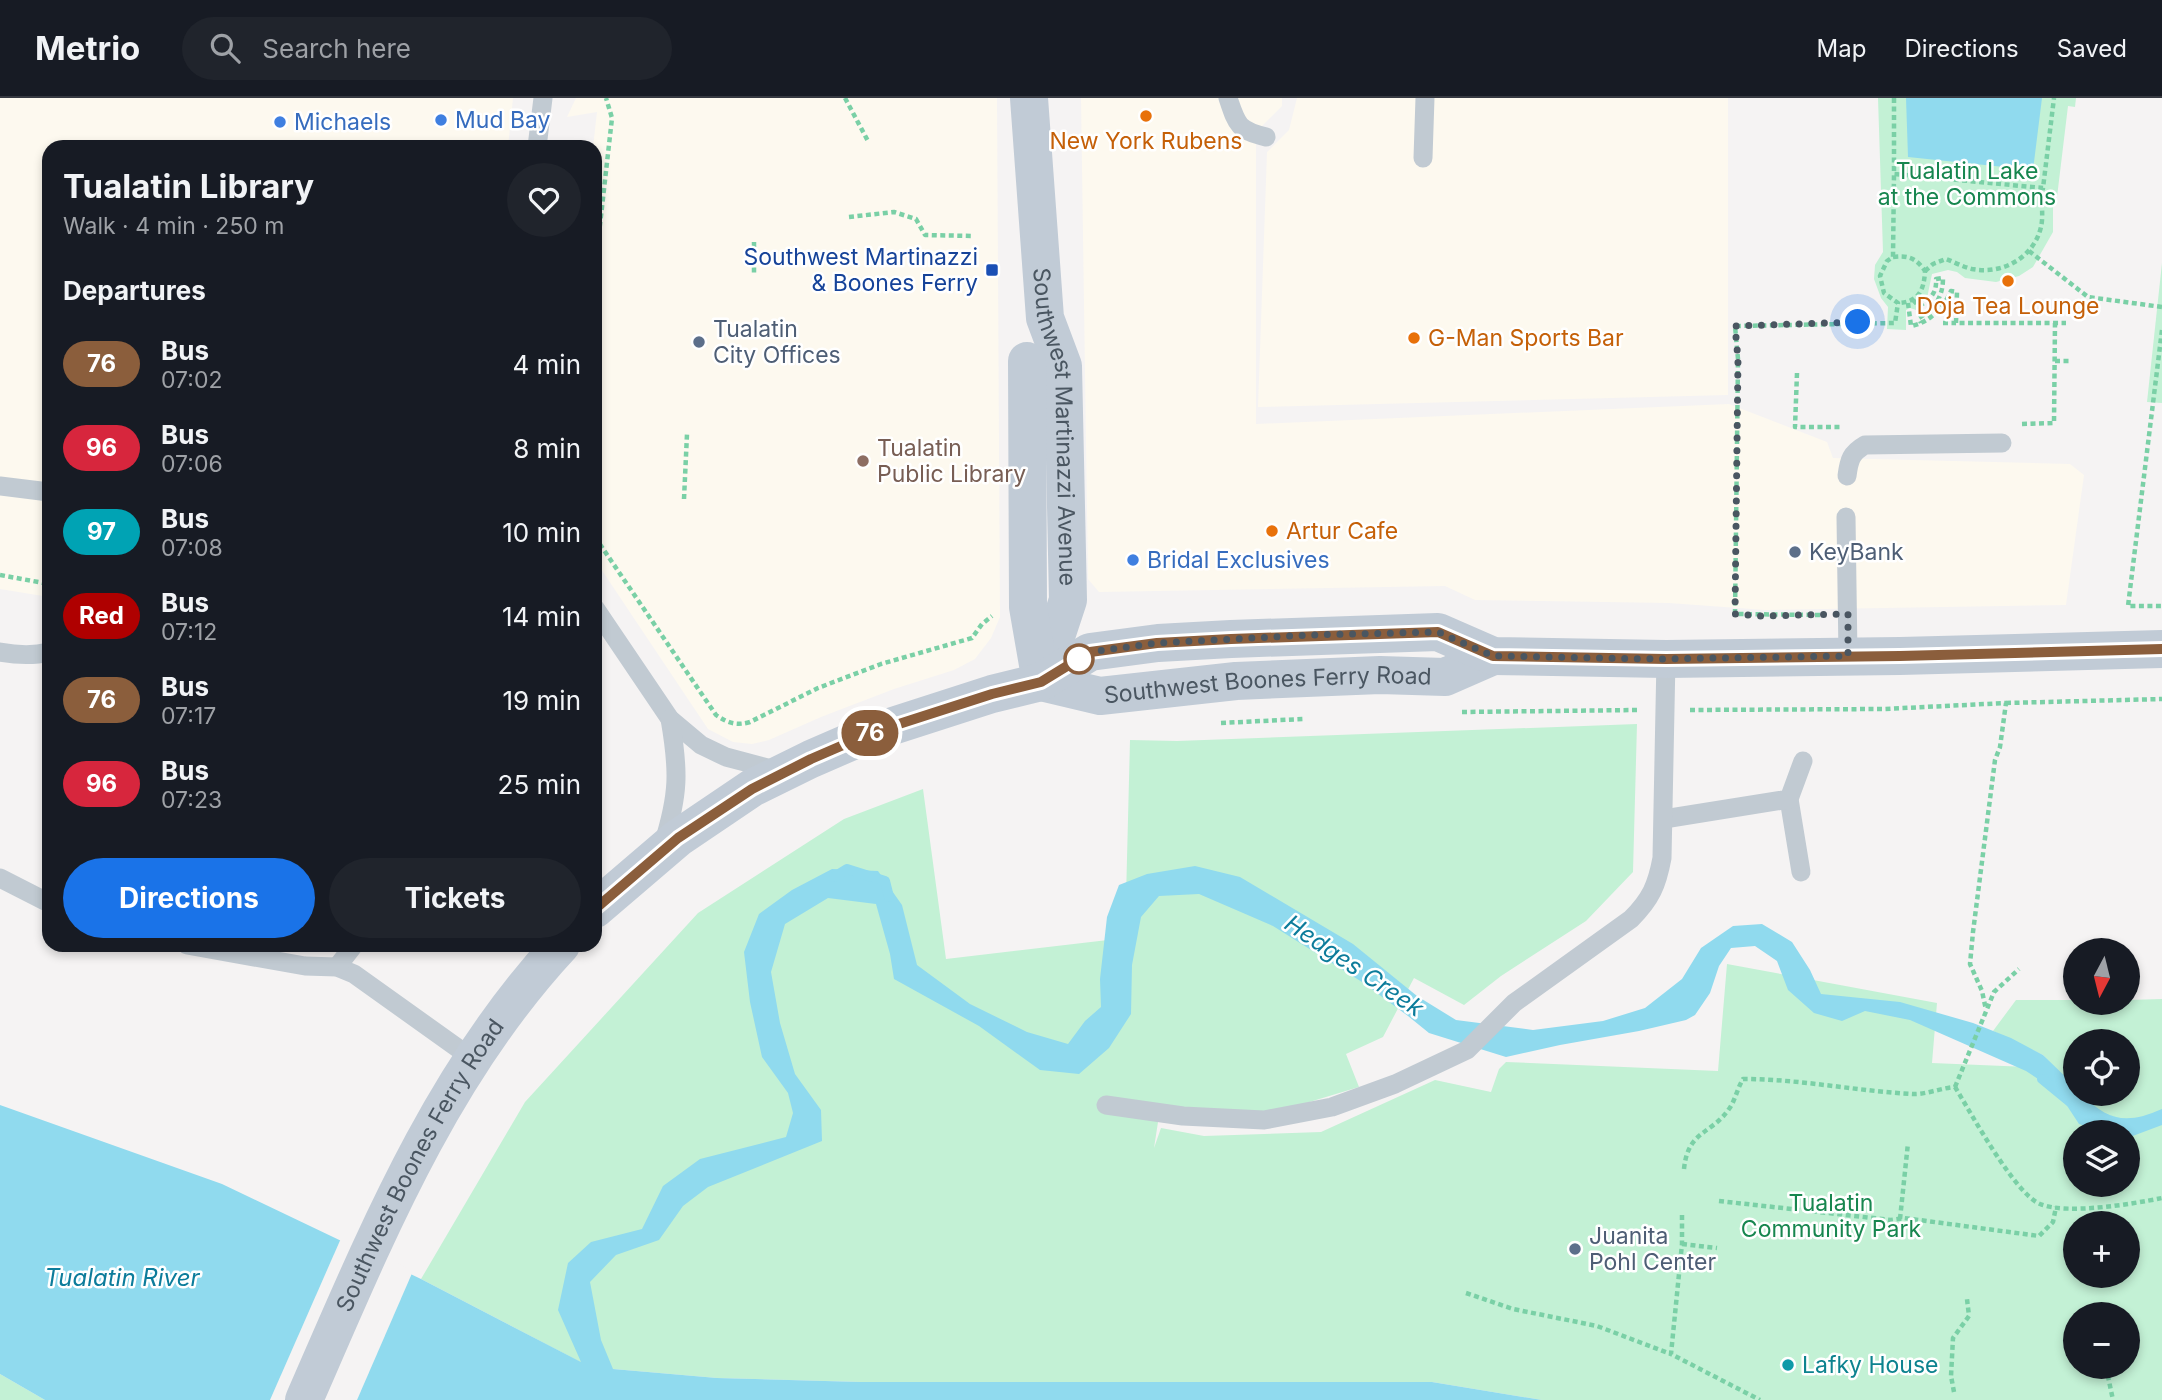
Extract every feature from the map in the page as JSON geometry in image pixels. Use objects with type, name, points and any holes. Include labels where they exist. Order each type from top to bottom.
[{"type":"main road","name":"Southwest Martinazzi Avenue","points":[[1029,98],[1045,318],[1063,366],[1068,600],[1041,682]]},
{"type":"main road","name":"Southwest Martinazzi Avenue","points":[[1027,361],[1028,607],[1041,682]]},
{"type":"main road","name":"Southwest Boones Ferry Road","points":[[602,903],[678,838],[752,789],[783,773],[871,733],[992,694],[1041,682],[1100,696],[1236,681],[1380,676],[1445,677],[1493,656],[1666,659],[2162,649]]},
{"type":"main road","name":"Southwest Boones Ferry Road","points":[[304,1400],[379,1229],[425,1138],[484,1040],[555,952]]},
{"type":"lane","points":[[538,140],[543,98]]},
{"type":"lane","points":[[1228,98],[1236,122],[1248,132],[1266,137]]},
{"type":"lane","points":[[1423,158],[1425,98]]},
{"type":"lane","points":[[1847,476],[1849,459],[1856,450],[1865,445],[2002,443]]},
{"type":"lane","points":[[0,486],[42,491]]},
{"type":"lane","points":[[1846,517],[1848,656]]},
{"type":"lane","points":[[602,618],[670,719],[701,745],[726,757],[783,773]]},
{"type":"lane","points":[[0,652],[13,655],[42,654]]},
{"type":"lane","points":[[1106,1105],[1183,1116],[1264,1120],[1332,1107],[1395,1084],[1467,1050],[1514,1003],[1631,919],[1646,904],[1657,882],[1662,858],[1666,659]]},
{"type":"lane","points":[[660,853],[674,805],[677,780],[676,752],[670,719]]},
{"type":"lane","points":[[1801,872],[1788,799],[1803,761]]},
{"type":"lane","points":[[1664,819],[1788,799]]},
{"type":"lane","points":[[0,878],[42,899]]},
{"type":"lane","points":[[226,952],[305,966],[337,967],[354,974],[473,1059]]},
{"type":"lane","points":[[337,967],[349,952]]},
{"type":"path","points":[[602,207],[612,118],[606,98]]},
{"type":"path","points":[[845,98],[869,143]]},
{"type":"path","points":[[1893,257],[1894,98]]},
{"type":"path","points":[[1925,271],[1917,261],[1905,255],[1893,257],[1887,261],[1880,276],[1884,293],[1898,303],[1911,301],[1923,291],[1925,271],[1933,264],[1946,259],[1971,269],[2007,267],[2020,260],[2036,241],[2042,219],[2040,200],[2054,98]]},
{"type":"path","points":[[1894,174],[2043,188]]},
{"type":"path","points":[[849,218],[894,212],[916,219],[925,235],[974,236]]},
{"type":"path","points":[[754,242],[754,273]]},
{"type":"path","points":[[2029,250],[2088,297],[2162,307]]},
{"type":"path","points":[[1911,301],[1919,306],[1931,298],[1937,286],[1936,279],[1943,278],[1939,300],[1919,318],[1922,323]]},
{"type":"path","points":[[1911,301],[1911,326],[1922,323],[1941,308],[1951,290],[1957,292],[1956,323]]},
{"type":"path","points":[[1848,614],[1735,614],[1738,359],[1735,326],[1895,323],[1898,303]]},
{"type":"path","points":[[1943,323],[2066,323]]},
{"type":"path","points":[[2012,424],[2054,423],[2056,323]]},
{"type":"path","points":[[2162,330],[2128,606],[2162,606]]},
{"type":"path","points":[[2055,361],[2070,361]]},
{"type":"path","points":[[1797,373],[1795,427],[1845,427]]},
{"type":"path","points":[[684,499],[687,434]]},
{"type":"path","points":[[602,547],[716,715],[729,723],[741,725],[750,722],[818,688],[881,664],[972,638]]},
{"type":"path","points":[[0,575],[42,583]]},
{"type":"path","points":[[1884,709],[2162,699]]},
{"type":"path","points":[[1986,1010],[1982,991],[1970,964],[1995,761],[2000,747],[2006,703]]},
{"type":"path","points":[[1955,1087],[1994,992],[2019,969]]},
{"type":"path","points":[[1685,1169],[1685,1159],[1694,1139],[1720,1120],[1731,1107],[1743,1079],[1773,1079],[1915,1094],[1955,1087]]},
{"type":"path","points":[[1955,1087],[1997,1158],[2019,1186],[2037,1203],[2056,1208],[2100,1206],[2162,1198]]},
{"type":"path","points":[[1900,1219],[1908,1143]]},
{"type":"path","points":[[1719,1201],[2039,1236],[2053,1222],[2056,1208]]},
{"type":"path","points":[[1671,1354],[1682,1244],[1682,1215]]},
{"type":"path","points":[[1682,1244],[1717,1248]]},
{"type":"path","points":[[1466,1293],[1513,1309],[1597,1326],[1671,1354],[1760,1400]]},
{"type":"path","points":[[1954,1392],[1951,1376],[1953,1338],[1969,1316],[1967,1299]]},
{"type":"path","points":[[2109,1379],[2113,1400]]},
{"type":"shaded area","points":[[0,98],[513,98],[509,140],[42,140],[42,596],[0,589]]},
{"type":"shaded area","points":[[576,98],[997,98],[1000,617],[991,638],[975,659],[954,670],[894,689],[769,740],[752,744],[733,742],[708,729],[602,570],[602,140],[594,140],[597,112],[567,117]]},
{"type":"shaded area","points":[[1081,98],[1282,98],[1282,106],[1256,132],[1256,424],[1729,404],[1827,442],[1833,458],[2070,464],[2084,475],[2066,605],[1765,610],[1669,603],[1475,600],[1445,586],[1099,592],[1088,579]]},
{"type":"shaded area","points":[[1297,98],[1728,98],[1728,395],[1258,407],[1267,152],[1289,130]]},
{"type":"green space","name":"Tualatin Lake at the Commons","points":[[1878,98],[2076,98],[2075,107],[2068,106],[2057,197],[2053,199],[2053,232],[2033,267],[2019,276],[1996,282],[1965,278],[1948,270],[1932,274],[1927,298],[1916,310],[1906,310],[1906,330],[1887,329],[1888,307],[1881,298],[1874,279],[1875,265],[1883,252]]},
{"type":"green space","points":[[2162,263],[2162,403],[2147,402]]},
{"type":"green space","name":"Tualatin Community Park","points":[[1637,724],[1633,872],[1586,921],[1501,976],[1464,1005],[1414,978],[1383,1037],[1346,1054],[1359,1087],[1273,1113],[1160,1109],[1154,1148],[1161,1128],[1204,1136],[1321,1132],[1435,1080],[1491,1092],[1499,1069],[1506,1062],[1718,1071],[1727,964],[1937,1003],[1932,1063],[2055,1068],[2043,1055],[1993,1031],[2016,1000],[2063,1000],[2063,1015],[2140,1015],[2140,1000],[2162,999],[2162,1400],[1542,1400],[1432,1382],[861,1382],[717,1378],[590,1367],[421,1279],[525,1102],[698,913],[844,819],[923,789],[946,959],[1125,938],[1130,740],[1177,741]]},
{"type":"green space","points":[[0,1374],[45,1400],[0,1400]]},
{"type":"water","points":[[1906,98],[2042,98],[2033,170],[1908,157]]},
{"type":"water","name":"Tualatin River","points":[[1195,866],[1240,877],[1353,944],[1417,996],[1456,1020],[1533,1030],[1603,1021],[1645,1008],[1682,979],[1701,948],[1733,926],[1762,924],[1792,942],[1821,994],[1900,1002],[1973,1023],[2011,1038],[2043,1055],[2063,1074],[2063,1100],[2058,1092],[2026,1071],[1910,1020],[1865,1011],[1842,1021],[1814,1013],[1788,990],[1777,961],[1755,946],[1731,948],[1719,966],[1710,993],[1695,1015],[1686,1020],[1506,1057],[1429,1033],[1362,982],[1273,926],[1199,894],[1159,896],[1141,917],[1132,965],[1131,1014],[1109,1048],[1079,1074],[1040,1070],[979,1026],[894,979],[876,904],[828,898],[785,924],[771,972],[780,1023],[795,1074],[821,1110],[822,1141],[708,1187],[683,1206],[659,1240],[616,1255],[590,1282],[601,1340],[613,1369],[717,1378],[861,1382],[1432,1382],[1542,1400],[45,1400],[0,1374],[0,1105],[222,1184],[421,1279],[581,1362],[558,1310],[568,1263],[591,1242],[642,1229],[663,1186],[700,1159],[786,1137],[793,1113],[788,1093],[762,1057],[750,1002],[744,952],[759,914],[792,890],[832,869],[878,871],[902,905],[917,965],[970,1004],[1027,1032],[1068,1044],[1085,1021],[1101,1007],[1100,979],[1107,917],[1119,885],[1147,874]]},
{"type":"water","name":"Tualatin River","points":[[2067,1106],[2096,1106],[2119,1118],[2139,1117],[2162,1109],[2162,1125],[2140,1133],[2140,1120],[2076,1120]]},
{"type":"pier","points":[[342,1236],[413,1271],[357,1400],[270,1400]]},
{"type":"waterway","name":"Hedges Creek","points":[[834,877],[847,869],[885,881],[889,897]]},
{"type":"waterway","name":"Hedges Creek","points":[[2042,1079],[2063,1096]]},
{"type":"bus line","name":"76","points":[[602,903],[678,838],[752,789],[871,733],[992,694],[1041,682],[1090,652],[1157,643],[1438,632],[1493,656],[1666,659],[2162,649]]},
{"type":"place","name":"New York Rubens","points":[[1146,116]]},
{"type":"place","name":"Mud Bay","points":[[441,120]]},
{"type":"place","name":"Michaels","points":[[280,122]]},
{"type":"place","name":"Southwest Martinazzi & Boones Ferry","points":[[992,270]]},
{"type":"place","name":"Doja Tea Lounge","points":[[2008,281]]},
{"type":"place","name":"G-Man Sports Bar","points":[[1414,338]]},
{"type":"place","name":"Tualatin City Offices","points":[[699,342]]},
{"type":"place","name":"Tualatin Public Library","points":[[863,461]]},
{"type":"place","name":"Artur Cafe","points":[[1272,531]]},
{"type":"place","name":"KeyBank","points":[[1795,552]]},
{"type":"place","name":"Bridal Exclusives","points":[[1133,560]]},
{"type":"place","name":"Juanita Pohl Center","points":[[1575,1249]]},
{"type":"place","name":"Lafky House","points":[[1788,1365]]},
{"type":"route","points":[[1079,659],[1073,662],[1090,652],[1157,643],[1438,632],[1493,656],[1657,659],[1848,656],[1848,614],[1735,614],[1738,359],[1735,326],[1858,322]]}]
